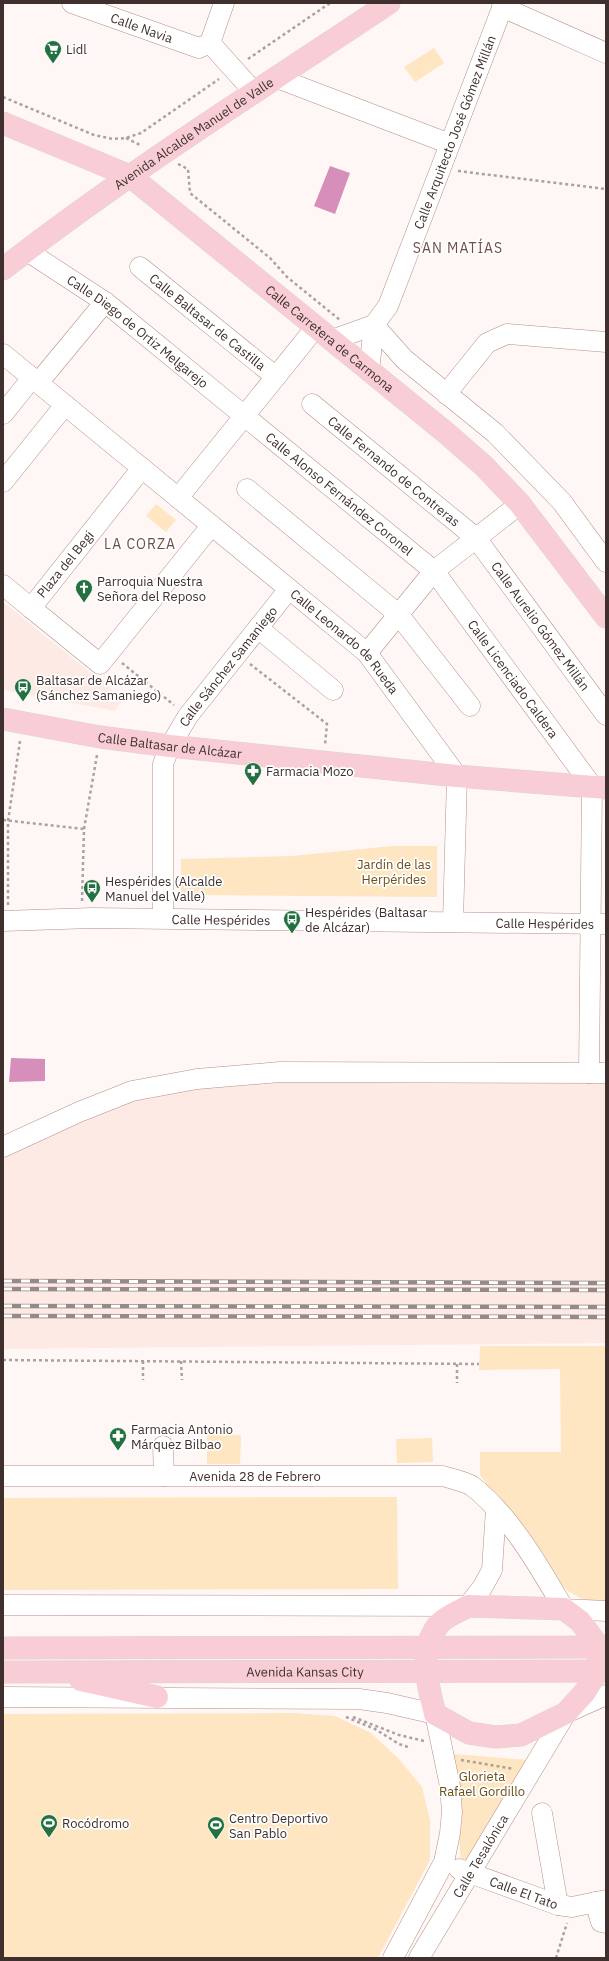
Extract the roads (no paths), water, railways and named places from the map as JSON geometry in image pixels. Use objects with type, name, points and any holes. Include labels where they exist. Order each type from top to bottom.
[{"type":"main road","name":"Avenida Alcalde Manuel de Valle","points":[[3,269],[130,176],[389,3]]},
{"type":"main road","name":"Calle Carretera de Carmona","points":[[3,123],[130,176],[324,333],[484,466],[520,504],[606,617]]},
{"type":"main road","name":"Calle Baltasar de Alcázar","points":[[12,721],[100,737],[170,746],[457,776],[599,787]]},
{"type":"main road","points":[[468,1606],[564,1609],[580,1621],[603,1647],[602,1671],[566,1714],[521,1735],[496,1737],[469,1733],[435,1714],[425,1671],[427,1647],[440,1623],[468,1606]]},
{"type":"main road","name":"Avenida Kansas City","points":[[3,1648],[603,1647]]},
{"type":"main road","name":"Avenida Kansas City","points":[[3,1672],[602,1671]]},
{"type":"main road","points":[[41,1672],[157,1697]]},
{"type":"street","name":"Calle Navia","points":[[72,3],[199,48],[210,43]]},
{"type":"street","points":[[224,3],[210,43],[255,93]]},
{"type":"street","points":[[503,5],[606,53]]},
{"type":"street","name":"Calle Arquitecto José Gómez Millán","points":[[374,325],[388,306],[503,5]]},
{"type":"street","points":[[277,78],[450,144]]},
{"type":"street","name":"Calle Diego de Ortiz Melgarejo","points":[[26,251],[105,302],[245,416]]},
{"type":"street","name":"Calle Baltasar de Castilla","points":[[140,267],[276,377]]},
{"type":"street","points":[[3,414],[35,381],[105,302]]},
{"type":"street","points":[[178,498],[276,377],[324,333],[374,325]]},
{"type":"street","points":[[369,370],[374,325]]},
{"type":"street","points":[[374,325],[404,359],[495,433],[562,502],[606,562]]},
{"type":"street","points":[[446,394],[487,343],[507,334],[606,342]]},
{"type":"street","points":[[3,354],[211,526]]},
{"type":"street","name":"Calle Fernando de Contreras","points":[[312,404],[476,538]]},
{"type":"street","points":[[3,482],[65,405]]},
{"type":"street","name":"Calle Alonso Fernández Coronel","points":[[245,416],[434,571]]},
{"type":"street","name":"Plaza del Begi","points":[[142,468],[31,608],[100,664],[211,526]]},
{"type":"street","points":[[247,489],[398,614],[470,706]]},
{"type":"street","points":[[367,653],[434,571],[520,504]]},
{"type":"street","name":"Calle Leonardo de Rueda","points":[[211,526],[367,653],[457,776]]},
{"type":"street","name":"Calle Aurelio Gómez Millán","points":[[476,538],[606,715]]},
{"type":"street","name":"Calle Licenciado Caldera","points":[[434,571],[599,787]]},
{"type":"street","points":[[3,585],[31,608]]},
{"type":"street","name":"Calle Sánchez Samaniego","points":[[162,918],[163,764],[170,746],[188,716],[289,589]]},
{"type":"street","points":[[258,628],[333,690]]},
{"type":"street","points":[[453,922],[457,776]]},
{"type":"street","points":[[3,1147],[79,1112],[132,1091],[197,1079],[280,1072],[598,1073],[599,787]]},
{"type":"street","name":"Calle Hespérides","points":[[6,921],[81,918],[162,918],[598,924]]},
{"type":"street","points":[[163,1446],[164,1476]]},
{"type":"street","name":"Avenida 28 de Febrero","points":[[3,1476],[443,1476],[471,1486],[496,1510],[532,1556],[564,1609]]},
{"type":"street","points":[[3,1605],[468,1606],[482,1588],[492,1570],[496,1510]]},
{"type":"street","points":[[564,1609],[606,1611]]},
{"type":"street","points":[[566,1714],[606,1695]]},
{"type":"street","name":"Avenida Kansas City","points":[[3,1697],[157,1697],[359,1700],[387,1703],[435,1714]]},
{"type":"street","name":"Calle Tesalónica","points":[[393,1958],[444,1862],[452,1812],[450,1786],[435,1714]]},
{"type":"street","name":"Calle Tesalónica","points":[[422,1957],[469,1874],[566,1714]]},
{"type":"street","points":[[542,1813],[565,1906]]},
{"type":"street","name":"Calle El Tato","points":[[444,1862],[469,1874],[565,1906],[600,1901]]},
{"type":"street","points":[[600,1901],[601,1922],[606,1924]]},
{"type":"railway","points":[[3,1281],[606,1283]]},
{"type":"railway","points":[[3,1289],[606,1290]]},
{"type":"railway","points":[[3,1306],[606,1307]]},
{"type":"railway","points":[[3,1316],[606,1317]]},
{"type":"place","name":"Lidl","points":[[53,64]]},
{"type":"place","name":"Parroquia Nuestra Señora del Reposo","points":[[84,603]]},
{"type":"place","name":"Baltasar de Alcázar (Sánchez Samaniego)","points":[[23,702]]},
{"type":"place","name":"Farmacia Mozo","points":[[253,786]]},
{"type":"place","name":"Hespérides (Alcalde Manuel del Valle)","points":[[92,903]]},
{"type":"place","name":"Hespérides (Baltasar de Alcázar)","points":[[292,934]]},
{"type":"place","name":"Farmacia Antonio Márquez Bilbao","points":[[118,1451]]},
{"type":"place","name":"Rocódromo","points":[[49,1838]]},
{"type":"place","name":"Centro Deportivo San Pablo","points":[[216,1840]]},
{"type":"district","name":"SAN MATÍAS","points":[[458,248]]},
{"type":"district","name":"LA CORZA","points":[[140,544]]},
{"type":"park label","name":"Jardín de las Herpérides","points":[[394,872]]},
{"type":"park label","name":"Glorieta Rafael Gordillo","points":[[482,1784]]}]
